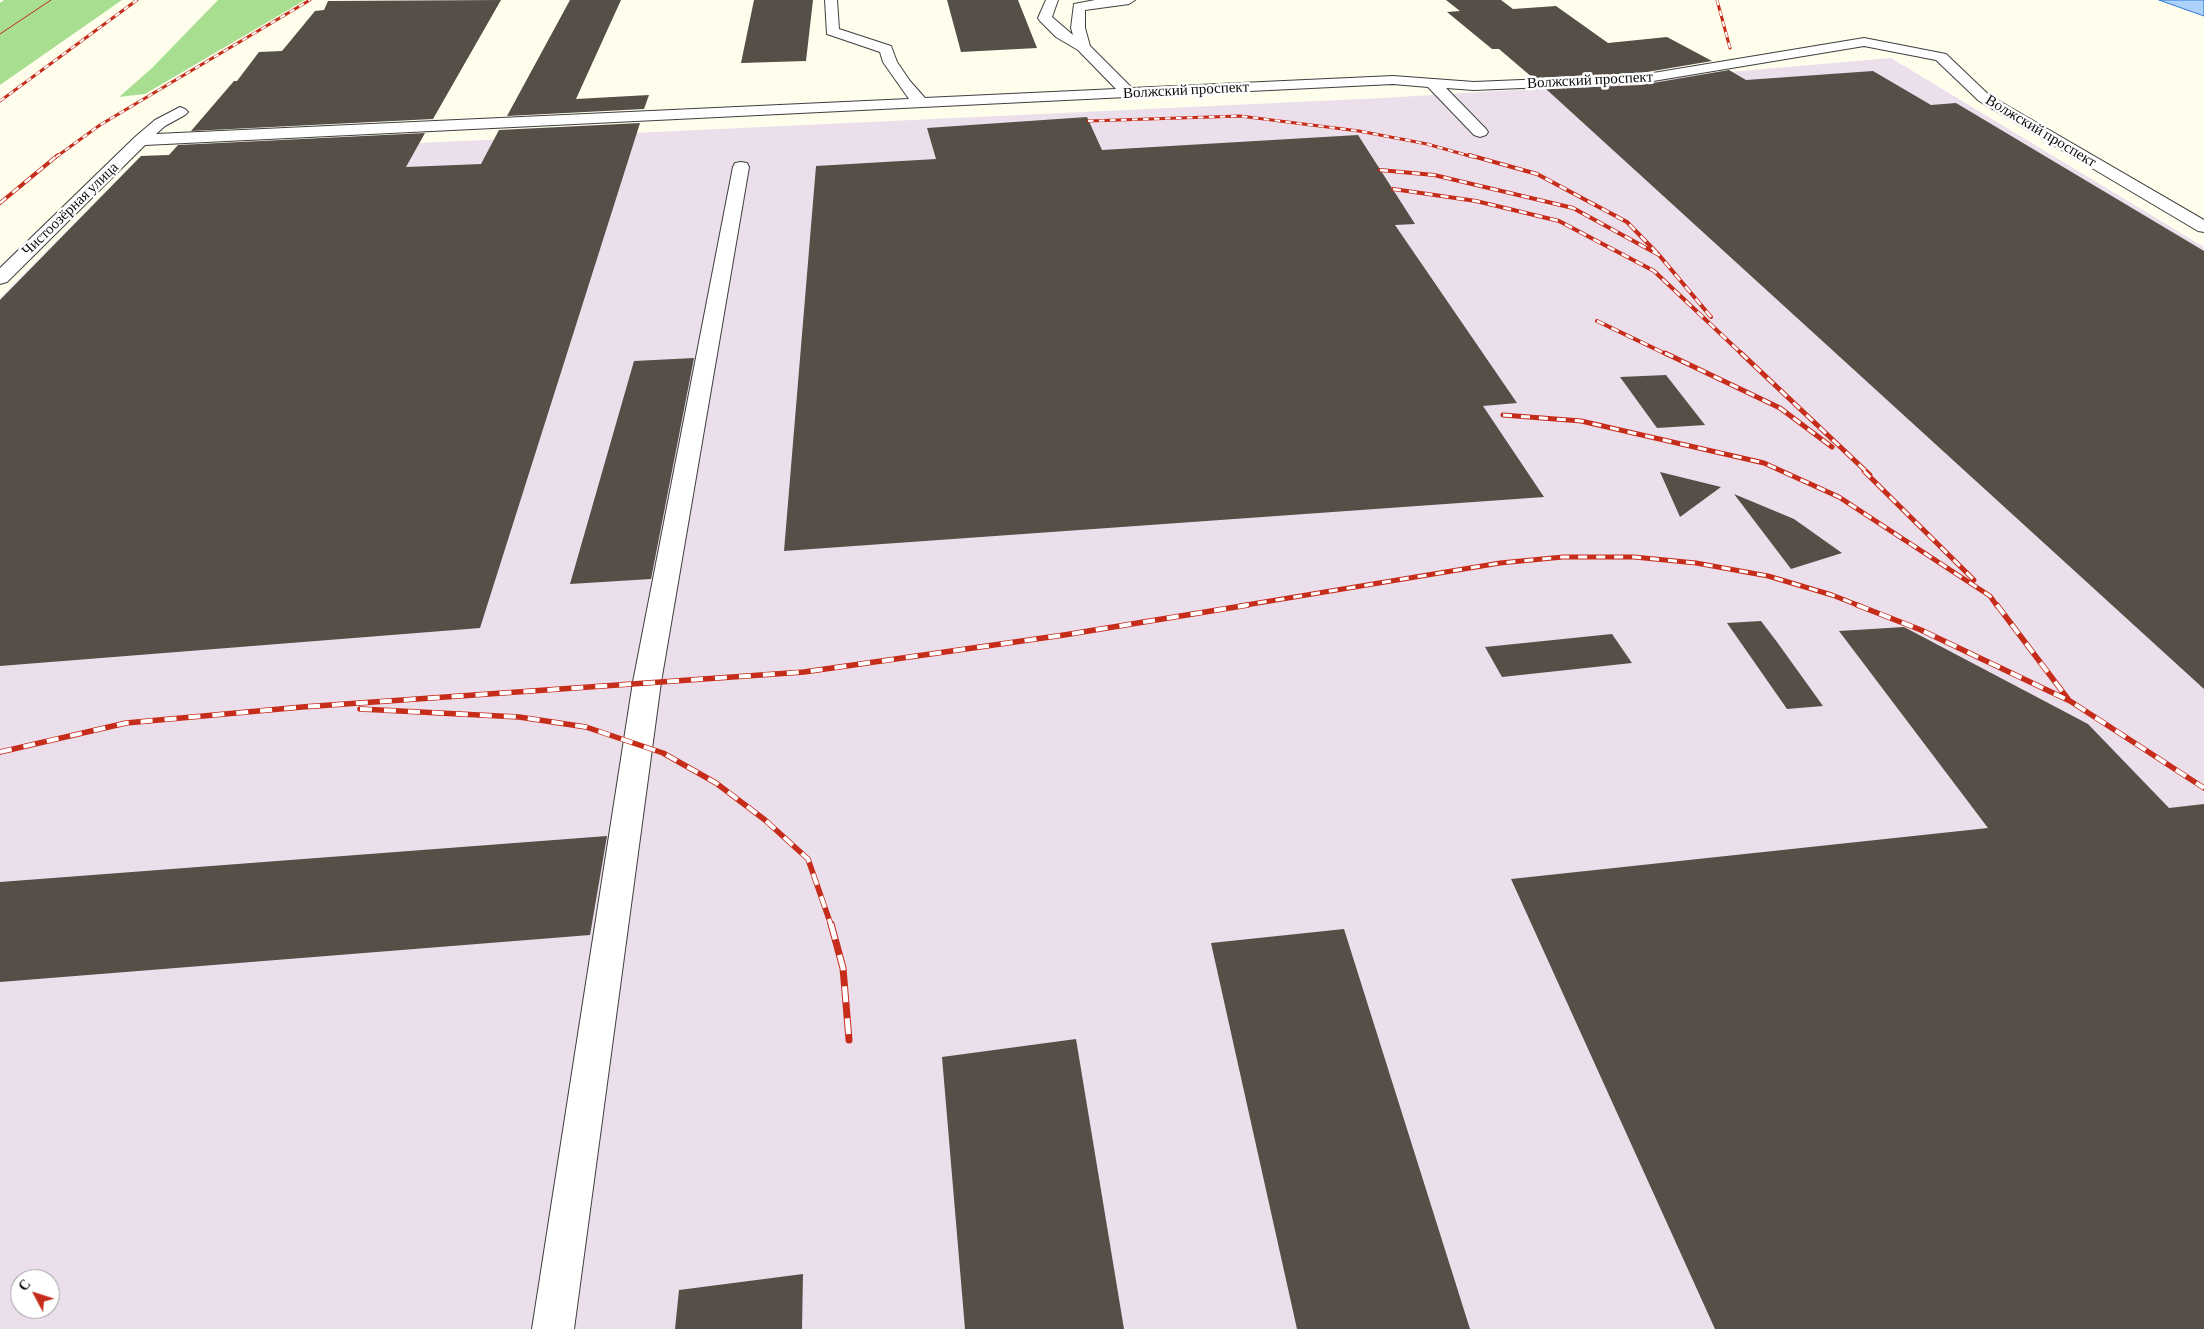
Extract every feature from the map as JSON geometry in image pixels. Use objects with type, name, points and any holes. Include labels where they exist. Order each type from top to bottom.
[{"type":"street","points":[[831,0],[832,30],[886,49],[890,62],[904,84],[922,104]]},
{"type":"street","points":[[1052,0],[1045,18],[1061,34],[1082,46],[1128,93]]},
{"type":"street","points":[[1082,46],[1078,28],[1079,7],[1128,0]]},
{"type":"street","name":"Волжский проспект","points":[[141,140],[1393,80],[1474,86],[1641,79],[1866,36],[1941,57],[1984,98],[2204,227]]},
{"type":"street","points":[[1432,83],[1480,132]]},
{"type":"street","name":"Чистоозёрная улица","points":[[0,278],[141,140],[160,123],[180,112]]},
{"type":"street","points":[[552,1329],[648,682],[741,167]]},
{"type":"shaded area","points":[[1891,58],[2204,247],[2204,1329],[0,1329],[0,298],[141,156],[1383,98],[1545,88]]},
{"type":"green space","points":[[4,0],[122,0],[0,85],[0,3]]},
{"type":"green space","points":[[218,0],[305,0],[145,94],[119,97],[152,68]]},
{"type":"water","points":[[2159,0],[2204,0],[2204,16]]},
{"type":"building","points":[[501,0],[433,119],[191,131],[234,81],[237,81],[259,52],[282,51],[315,11],[324,10],[328,1]]},
{"type":"building","points":[[570,0],[621,0],[576,99],[649,95],[644,109],[507,116]]},
{"type":"building","points":[[754,0],[813,0],[806,61],[741,63]]},
{"type":"building","points":[[947,0],[1018,0],[1037,48],[961,52]]},
{"type":"building","points":[[1446,0],[1501,0],[1513,9],[1556,6],[1608,43],[1667,37],[1712,61],[1641,73],[1533,78],[1499,49],[1492,49],[1447,12],[1460,11]]},
{"type":"building","points":[[1729,70],[1746,80],[1873,71],[1931,105],[1956,103],[2204,251],[2204,689],[1546,89],[1641,85]]},
{"type":"building","points":[[1087,117],[1102,150],[1358,135],[1415,224],[1395,225],[1517,403],[1483,406],[1544,497],[784,551],[816,166],[936,159],[927,128]]},
{"type":"building","points":[[640,123],[480,628],[0,666],[0,300],[141,156],[169,155],[178,145],[425,133],[406,167],[481,164],[499,130]]},
{"type":"building","points":[[694,358],[651,579],[570,584],[634,361]]},
{"type":"building","points":[[1666,375],[1705,425],[1657,428],[1620,377]]},
{"type":"building","points":[[1660,472],[1721,487],[1680,517]]},
{"type":"building","points":[[1734,494],[1794,519],[1842,553],[1791,569]]},
{"type":"building","points":[[1761,621],[1823,706],[1787,709],[1727,623]]},
{"type":"building","points":[[1904,627],[2088,724],[2169,808],[2204,804],[2204,1329],[1715,1329],[1511,879],[1988,828],[1839,631]]},
{"type":"building","points":[[1612,634],[1632,663],[1502,677],[1485,647]]},
{"type":"building","points":[[607,836],[590,935],[0,982],[0,882]]},
{"type":"building","points":[[1344,929],[1470,1329],[1297,1329],[1211,943]]},
{"type":"building","points":[[1076,1039],[1124,1329],[965,1329],[942,1057]]},
{"type":"building","points":[[803,1274],[802,1329],[675,1329],[679,1290]]},
{"type":"tram line","points":[[0,34],[51,0]]},
{"type":"railway","points":[[0,101],[137,0]]},
{"type":"railway","points":[[56,157],[100,125],[310,0]]},
{"type":"railway","points":[[1717,0],[1730,48]]},
{"type":"railway","points":[[1088,121],[1240,116],[1359,131],[1427,144],[1473,157]]},
{"type":"railway","points":[[0,203],[58,155]]},
{"type":"railway","points":[[1469,155],[1537,174],[1627,222],[1659,255]]},
{"type":"railway","points":[[1380,170],[1434,175],[1573,208],[1659,255]]},
{"type":"railway","points":[[1393,189],[1476,201],[1559,221],[1654,271],[1743,355]]},
{"type":"railway","points":[[1659,255],[1711,317]]},
{"type":"railway","points":[[1597,321],[1668,355]]},
{"type":"railway","points":[[1665,353],[1780,408],[1832,447]]},
{"type":"railway","points":[[1741,353],[1870,475]]},
{"type":"railway","points":[[1503,415],[1581,421],[1764,463],[1839,497],[1990,596],[1997,606]]},
{"type":"railway","points":[[1864,471],[1974,580]]},
{"type":"railway","points":[[1240,606],[1500,563],[1563,557],[1634,557],[1696,563],[1768,576],[1832,595],[1860,606]]},
{"type":"railway","points":[[0,752],[126,723],[302,707],[804,672],[1064,635],[1248,605]]},
{"type":"railway","points":[[1857,605],[1921,630],[2070,701],[2204,788]]},
{"type":"railway","points":[[1997,605],[2068,699]]},
{"type":"railway","points":[[360,709],[519,717],[586,727],[663,753],[716,783],[765,820],[808,859],[831,925]]},
{"type":"railway","points":[[831,924],[843,968],[849,1040]]}]
